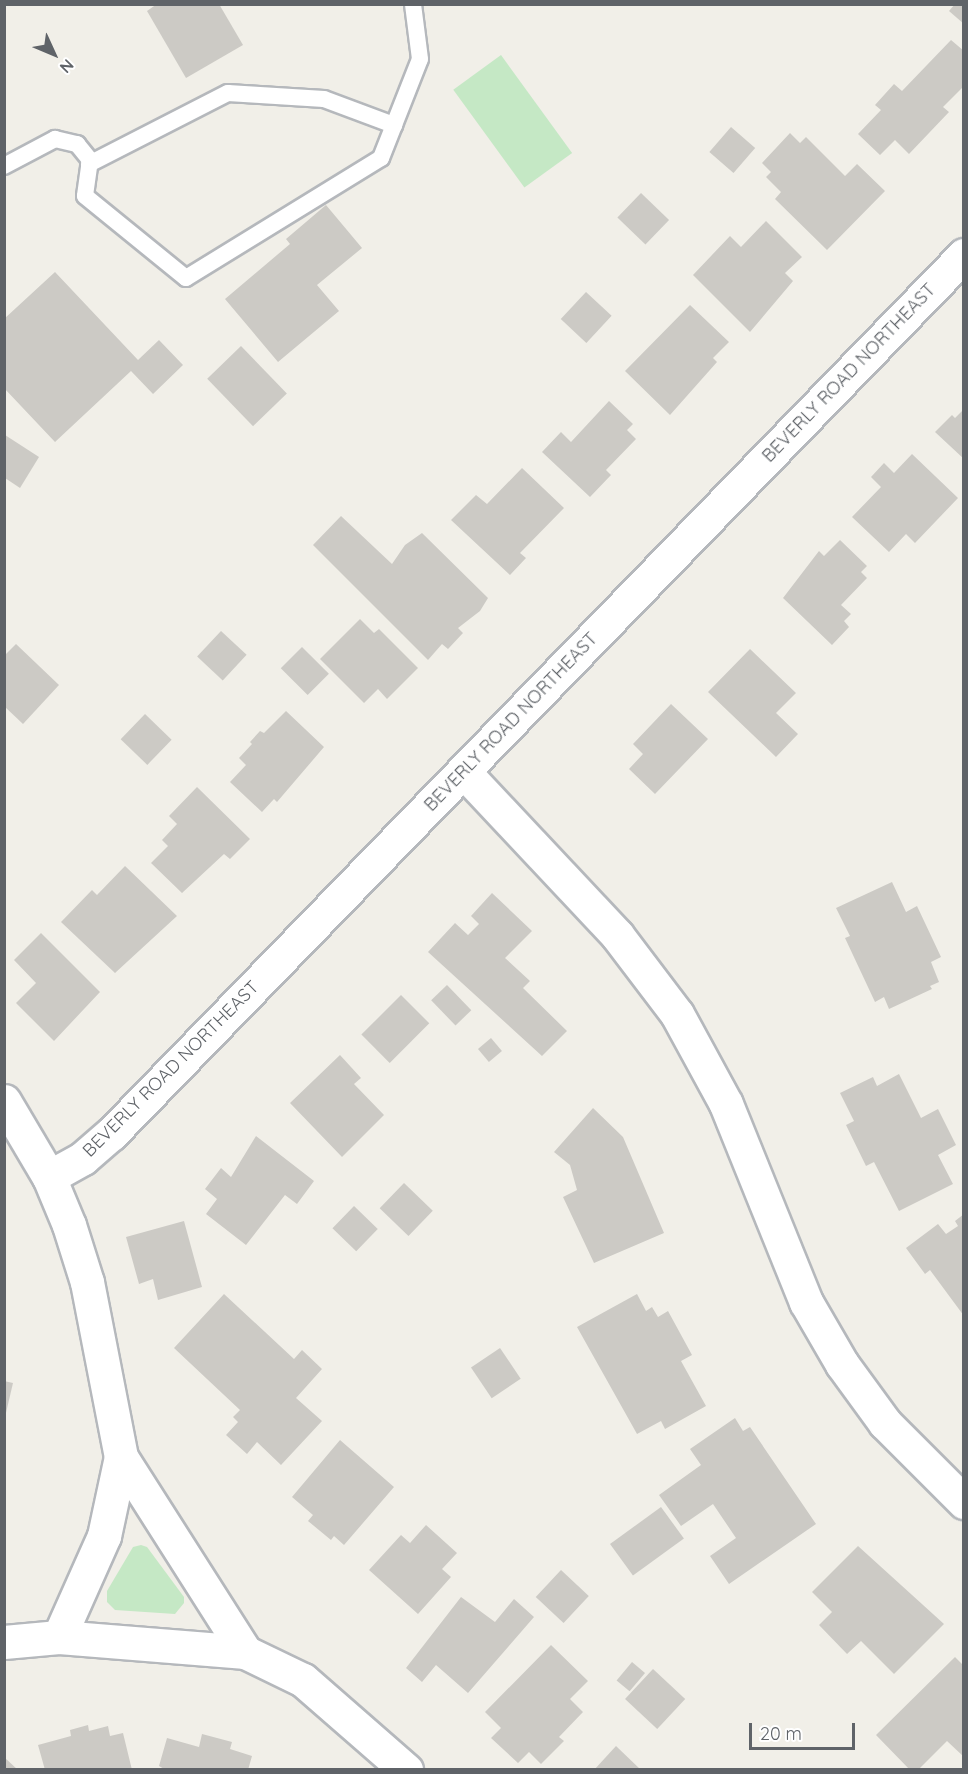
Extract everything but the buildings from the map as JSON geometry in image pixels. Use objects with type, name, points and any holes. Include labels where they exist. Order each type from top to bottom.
[{"type":"street","name":"BEVERLY ROAD NORTHEAST","points":[[50,1178],[83,1158],[111,1134],[963,255]]},
{"type":"street","points":[[463,771],[616,934],[676,1014],[726,1104],[806,1302],[842,1364],[885,1423],[963,1502]]},
{"type":"street","points":[[4,1101],[50,1178],[87,1282],[121,1457],[245,1652]]},
{"type":"street","points":[[59,1636],[104,1536],[121,1457]]},
{"type":"street","points":[[4,1642],[59,1636],[245,1652],[303,1680],[406,1770]]},
{"type":"lane","points":[[4,166],[55,139],[77,144],[90,160],[85,196],[186,278],[381,158],[420,59],[413,4]]},
{"type":"lane","points":[[88,164],[228,93],[324,99],[394,125]]},
{"type":"green space","points":[[501,55],[572,153],[524,188],[453,90]]},
{"type":"green space","points":[[141,1545],[147,1547],[184,1597],[184,1603],[175,1614],[115,1610],[107,1602],[107,1591],[133,1547]]}]
